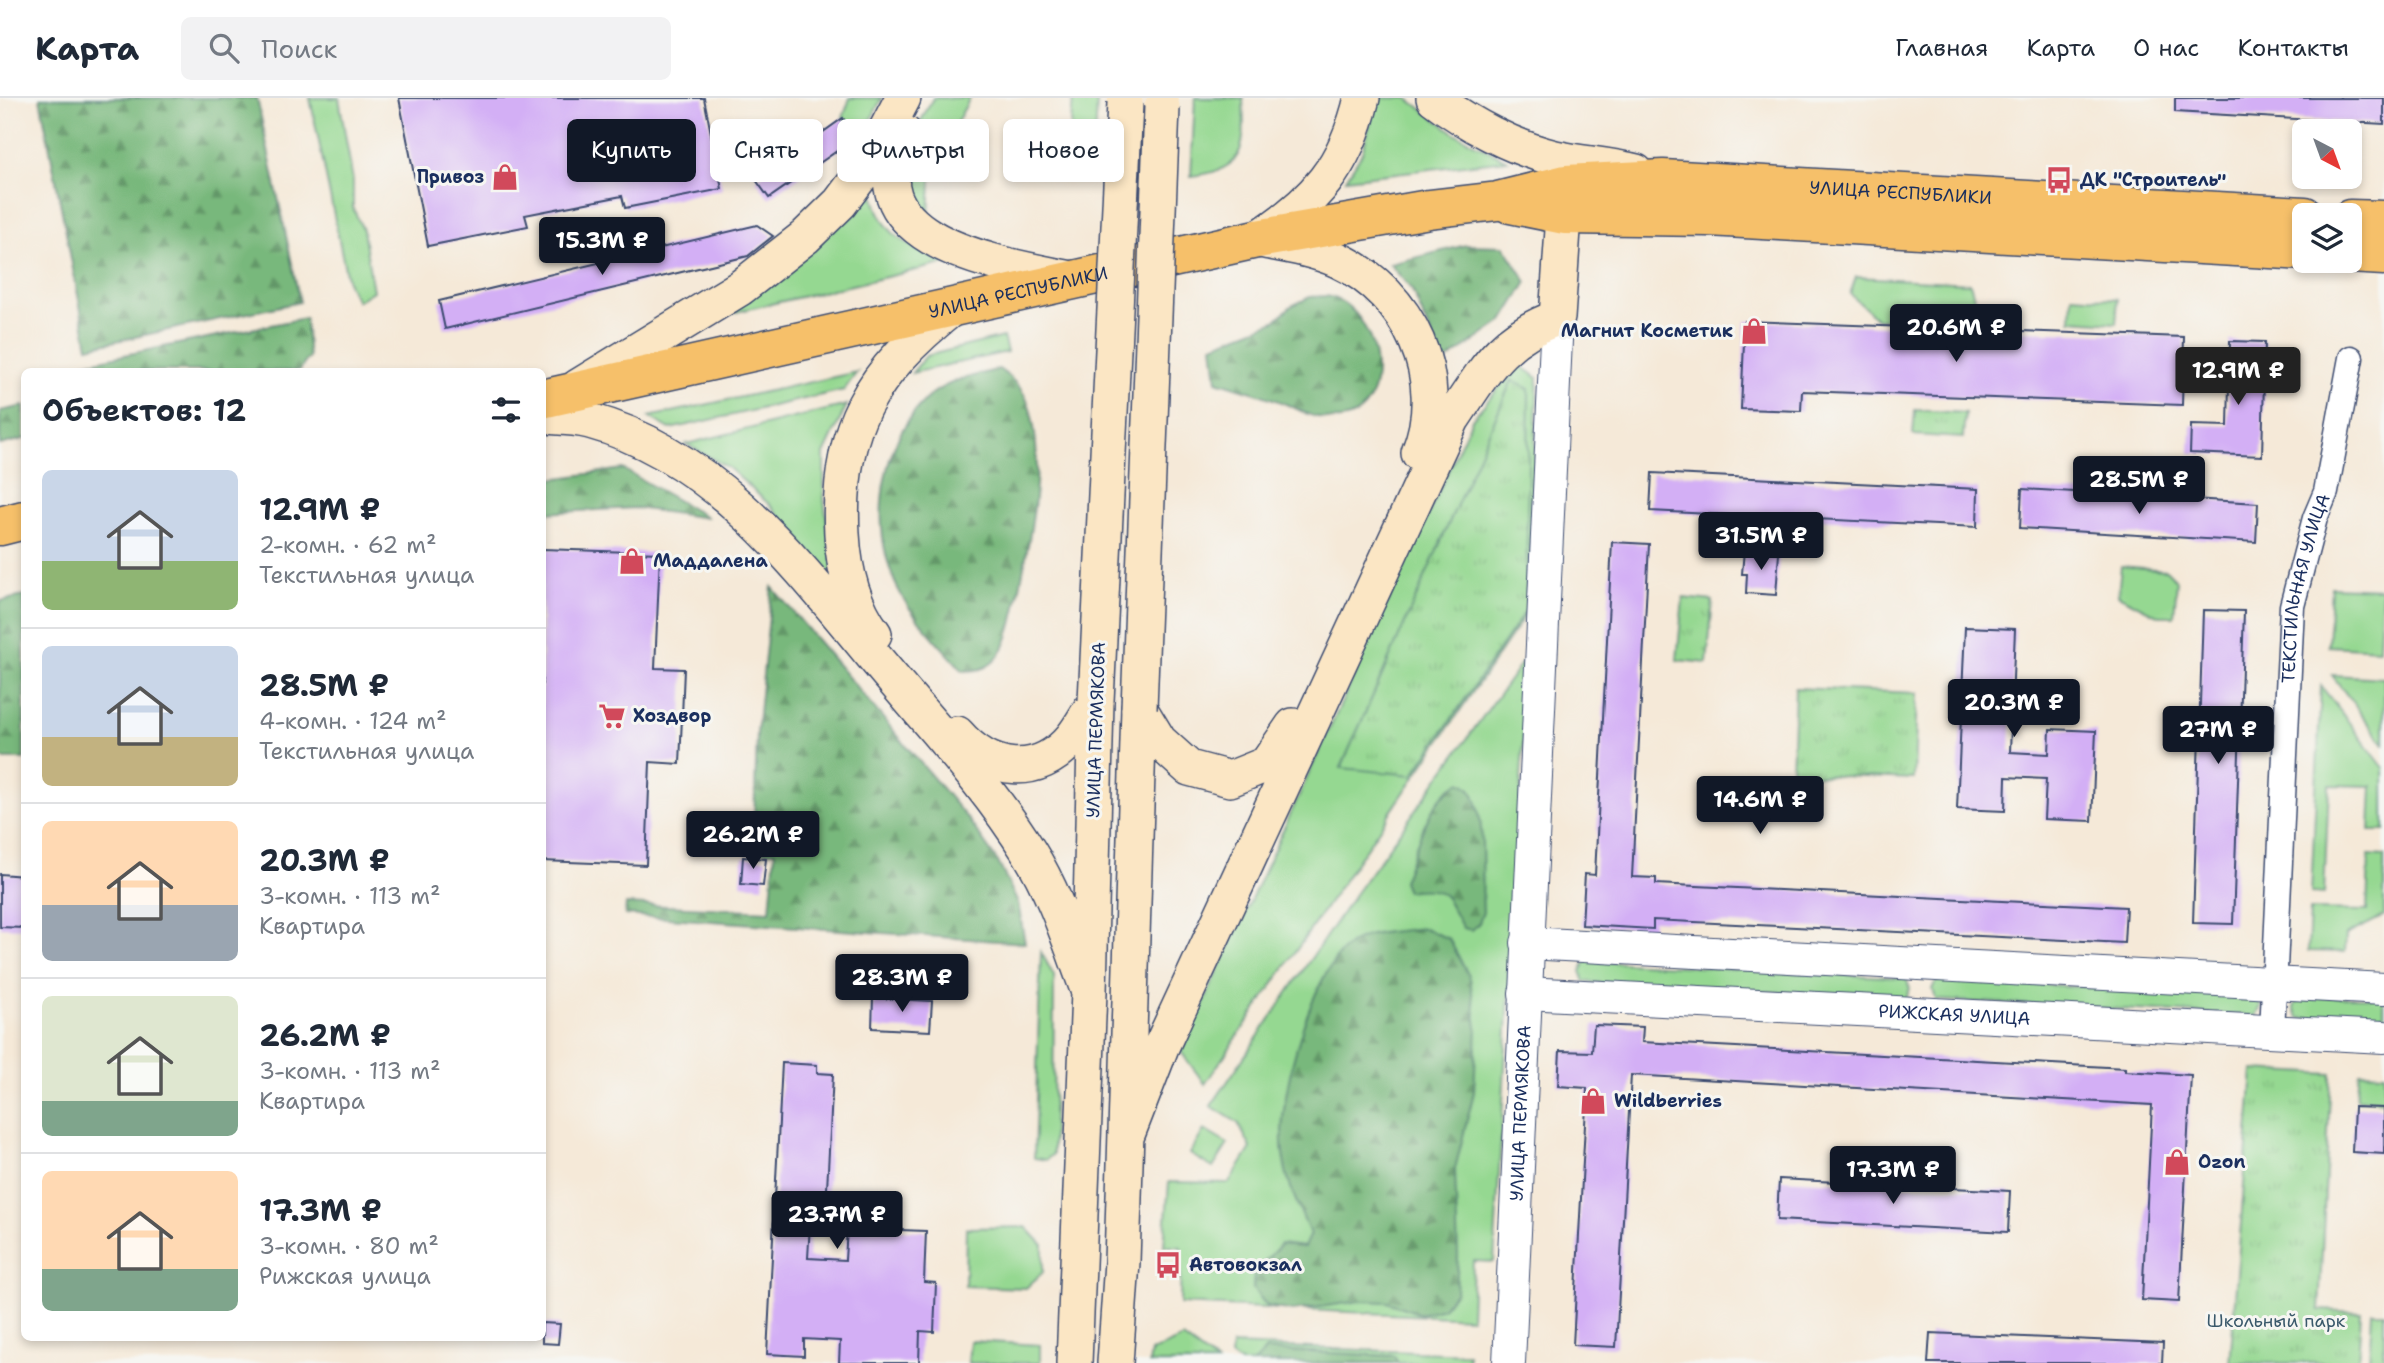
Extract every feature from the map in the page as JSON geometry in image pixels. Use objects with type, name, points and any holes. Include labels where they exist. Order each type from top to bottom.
[{"type":"main road","points":[[551,402],[740,288],[805,237],[840,203],[867,167],[903,98]]},
{"type":"main road","points":[[923,98],[896,148],[890,175],[893,196],[904,215],[920,231],[972,257],[1071,279]]},
{"type":"main road","points":[[1256,239],[1304,207],[1328,178],[1351,136],[1362,98]]},
{"type":"main road","points":[[1434,98],[1450,111],[1528,150],[1663,179]]},
{"type":"main road","name":"УЛИЦА ПЕРМЯКОВА","points":[[1074,1363],[1089,992],[1096,701],[1125,101]]},
{"type":"main road","points":[[1115,1363],[1126,1138],[1162,102]]},
{"type":"main road","name":"УЛИЦА РЕСПУБЛИКИ","points":[[551,402],[1071,279],[1256,239],[1429,209],[1498,201],[1566,184],[1663,179],[2292,215]]},
{"type":"main road","name":"УЛИЦА РЕСПУБЛИКИ","points":[[1498,201],[1564,215],[1709,217],[2292,250]]},
{"type":"main road","points":[[1126,1138],[1161,1047],[1452,419],[1492,360],[1527,328],[1557,318],[1564,215]]},
{"type":"main road","points":[[2362,219],[2384,220]]},
{"type":"main road","points":[[1139,708],[1159,741],[1189,768],[1230,779],[1267,764],[1289,735],[1421,450],[1430,419],[1428,376],[1418,342],[1402,313],[1376,286],[1339,261],[1302,248],[1256,239]]},
{"type":"main road","points":[[2362,255],[2384,256]]},
{"type":"main road","points":[[952,308],[915,338],[893,364],[871,393],[848,441],[840,502],[843,558],[851,592],[862,618],[895,662],[961,738],[984,757],[1007,767],[1028,765],[1049,757],[1071,739],[1096,701]]},
{"type":"main road","points":[[551,402],[651,444],[724,492],[779,544],[992,798],[1030,853],[1055,903],[1089,992]]},
{"type":"main road","points":[[0,526],[21,521]]},
{"type":"street","name":"УЛИЦА ПЕРМЯКОВА","points":[[1509,1363],[1557,318]]},
{"type":"street","name":"ТЕКСТИЛЬНАЯ УЛИЦА","points":[[2272,1032],[2292,606],[2315,518],[2326,492],[2351,358]]},
{"type":"street","points":[[1527,943],[2384,989]]},
{"type":"street","name":"РИЖСКАЯ УЛИЦА","points":[[1525,993],[2384,1037]]},
{"type":"green space","points":[[40,98],[257,98],[300,302],[88,347]]},
{"type":"green space","points":[[310,98],[339,98],[353,181],[353,208],[363,230],[373,291],[357,301],[348,284]]},
{"type":"green space","points":[[850,98],[882,98],[871,119],[843,118]]},
{"type":"green space","points":[[933,98],[970,98],[959,119],[922,119]]},
{"type":"green space","points":[[1073,98],[1097,98],[1096,119],[1072,119]]},
{"type":"green space","points":[[1195,98],[1243,98],[1244,130],[1239,153],[1233,162],[1209,173],[1191,176]]},
{"type":"green space","points":[[1377,98],[1407,98],[1456,134],[1507,160],[1346,179],[1362,153]]},
{"type":"green space","points":[[906,182],[931,182],[929,213],[906,186]]},
{"type":"green space","points":[[872,189],[876,206],[890,230],[909,245],[951,262],[723,315]]},
{"type":"green space","points":[[1466,245],[1504,246],[1527,282],[1503,321],[1443,363],[1412,290],[1390,264]]},
{"type":"green space","points":[[1856,277],[1970,283],[1975,301],[1957,319],[1877,319],[1850,294]]},
{"type":"green space","points":[[2072,296],[2118,299],[2116,323],[2071,320]]},
{"type":"green space","points":[[1310,297],[1331,297],[1349,307],[1363,324],[1372,345],[1376,367],[1374,388],[1366,405],[1350,416],[1328,419],[1317,417],[1271,398],[1217,381],[1213,345],[1275,321],[1291,306]]},
{"type":"green space","points":[[305,318],[309,357],[301,368],[86,368],[85,363]]},
{"type":"green space","points":[[1003,337],[1007,352],[912,373],[926,356]]},
{"type":"green space","points":[[1519,364],[1538,378],[1528,611],[1205,1084],[1181,1052],[1472,419]]},
{"type":"green space","points":[[999,369],[1020,389],[1030,408],[1037,459],[1035,502],[1013,622],[1007,639],[993,663],[979,669],[963,671],[914,615],[895,582],[886,556],[882,499],[895,444],[926,399],[942,387]]},
{"type":"green space","points":[[857,372],[844,390],[670,429],[649,417]]},
{"type":"green space","points":[[1512,380],[1529,389],[1526,610],[1413,775],[1341,768]]},
{"type":"green space","points":[[847,405],[824,454],[824,499],[835,586],[772,507],[729,468],[686,444]]},
{"type":"green space","points":[[21,407],[21,440],[0,445],[0,411]]},
{"type":"green space","points":[[1915,410],[1965,413],[1963,438],[1913,435]]},
{"type":"green space","points":[[623,469],[708,518],[635,508],[546,513],[546,480]]},
{"type":"green space","points":[[2121,566],[2166,570],[2177,581],[2174,616],[2159,616],[2118,595]]},
{"type":"green space","points":[[772,587],[968,819],[998,862],[1018,903],[1025,943],[625,915],[626,904],[770,911],[775,852],[753,851],[757,733]]},
{"type":"green space","points":[[2331,587],[2382,589],[2379,649],[2328,646]]},
{"type":"green space","points":[[21,597],[21,759],[0,759],[0,601]]},
{"type":"green space","points":[[1683,598],[1713,601],[1707,663],[1677,660]]},
{"type":"green space","points":[[1528,654],[1494,1262],[1473,1261],[1471,1318],[1180,1304],[1181,1247],[1164,1246],[1169,1182],[1229,1183],[1251,1148],[1238,1123],[1211,1106],[1348,904]]},
{"type":"green space","points":[[2332,675],[2384,678],[2384,744]]},
{"type":"green space","points":[[2321,686],[2384,768],[2384,831],[2370,831],[2372,786],[2329,785],[2324,894],[2311,893]]},
{"type":"green space","points":[[1795,688],[1917,693],[1914,779],[1792,774]]},
{"type":"green space","points":[[1460,782],[1469,788],[1475,797],[1482,839],[1483,912],[1479,923],[1471,930],[1463,928],[1448,901],[1439,892],[1407,891],[1403,881],[1431,812],[1439,800]]},
{"type":"green space","points":[[2369,855],[2384,856],[2384,916],[2346,935],[2345,952],[2308,951],[2310,910],[2367,911]]},
{"type":"green space","points":[[1424,928],[1449,939],[1470,978],[1477,1027],[1474,1092],[1455,1169],[1458,1256],[1456,1292],[1443,1308],[1421,1314],[1387,1302],[1361,1301],[1292,1311],[1267,1306],[1253,1289],[1254,1273],[1281,1244],[1304,1247],[1310,1234],[1288,1178],[1282,1142],[1286,1094],[1301,1032],[1312,1002],[1339,955],[1355,941],[1380,933]]},
{"type":"green space","points":[[1041,952],[1054,976],[1053,1154],[1046,1160],[1034,1158]]},
{"type":"green space","points":[[1586,961],[1906,978],[1910,989],[1905,999],[1585,982],[1581,971]]},
{"type":"green space","points":[[1938,979],[2258,996],[2261,1006],[2256,1016],[1936,1000],[1933,989]]},
{"type":"green space","points":[[2299,997],[2384,997],[2384,1027],[2298,1018],[2294,1007]]},
{"type":"green space","name":"Школьный парк","points":[[2253,1070],[2331,1074],[2319,1310],[2361,1312],[2358,1363],[2230,1363]]},
{"type":"green space","points":[[2359,1072],[2384,1073],[2384,1101],[2356,1099]]},
{"type":"green space","points":[[1204,1130],[1228,1144],[1213,1168],[1190,1154]]},
{"type":"green space","points":[[1026,1227],[1043,1245],[1043,1272],[1026,1288],[965,1286],[966,1228]]},
{"type":"green space","points":[[2372,1312],[2384,1312],[2384,1363],[2369,1363]]},
{"type":"green space","points":[[1183,1338],[1217,1363],[1149,1363],[1151,1352]]},
{"type":"green space","points":[[970,1341],[1040,1345],[1040,1363],[968,1363]]},
{"type":"green space","points":[[1232,1345],[1468,1354],[1468,1363],[1240,1363],[1231,1356]]},
{"type":"green space","points":[[1266,1350],[1394,1356],[1398,1363],[1254,1363]]},
{"type":"building","name":"Привоз","points":[[399,98],[704,98],[710,128],[710,182],[721,182],[722,189],[625,208],[622,196],[525,215],[528,226],[428,246]]},
{"type":"building","points":[[2175,98],[2384,98],[2384,124],[2362,123],[2362,119],[2297,119],[2175,112]]},
{"type":"building","points":[[837,122],[837,151],[823,161],[823,132]]},
{"type":"building","points":[[757,182],[792,182],[769,198]]},
{"type":"building","points":[[757,225],[773,236],[748,256],[445,329],[439,301]]},
{"type":"building","points":[[1745,321],[2184,337],[2182,405],[1802,391],[1801,411],[1741,409]]},
{"type":"building","points":[[2230,341],[2265,342],[2262,456],[2190,453],[2191,425],[2228,426]]},
{"type":"building","points":[[1652,473],[1978,489],[1977,527],[1650,511]]},
{"type":"building","points":[[2022,489],[2258,503],[2256,542],[2020,528]]},
{"type":"building","points":[[1612,542],[1649,544],[1632,877],[1656,878],[1656,884],[2126,907],[2124,943],[1653,920],[1653,929],[1582,925],[1585,874],[1595,875]]},
{"type":"building","name":"Хоздвор","points":[[546,549],[660,553],[655,668],[684,669],[680,764],[650,762],[646,865],[546,861]]},
{"type":"building","points":[[1744,550],[1779,553],[1776,595],[1746,593],[1747,574],[1742,574]]},
{"type":"building","points":[[2203,610],[2244,611],[2233,924],[2193,923]]},
{"type":"building","points":[[1965,627],[2015,629],[2010,752],[2049,754],[2050,729],[2096,731],[2092,821],[2044,819],[2046,779],[2006,777],[2005,811],[1957,809]]},
{"type":"building","points":[[743,857],[766,859],[763,886],[741,884]]},
{"type":"building","points":[[0,874],[21,876],[21,928],[0,927]]},
{"type":"building","points":[[873,998],[932,1001],[930,1031],[872,1028]]},
{"type":"building","points":[[1594,1025],[1643,1027],[1642,1042],[2125,1068],[2125,1071],[2191,1075],[2179,1302],[2142,1300],[2152,1105],[1631,1075],[1616,1347],[1573,1345],[1587,1088],[1558,1086],[1560,1051],[1592,1052]]},
{"type":"building","points":[[782,1063],[817,1065],[817,1073],[833,1074],[826,1208],[811,1207],[808,1258],[845,1260],[847,1228],[926,1231],[924,1282],[936,1283],[934,1332],[920,1331],[919,1363],[839,1363],[840,1341],[804,1339],[804,1356],[767,1354]]},
{"type":"building","points":[[2354,1107],[2384,1108],[2384,1154],[2352,1152]]},
{"type":"building","points":[[1779,1179],[2010,1191],[2008,1232],[1777,1220]]},
{"type":"building","points":[[546,1323],[560,1324],[558,1344],[542,1343],[546,1341]]},
{"type":"building","points":[[1930,1333],[2163,1343],[2162,1363],[1928,1363]]},
{"type":"place","name":"Привоз","points":[[505,177]]},
{"type":"place","name":"ДК \"Строитель\"","points":[[2059,180]]},
{"type":"place","name":"Магнит Косметик","points":[[1754,331]]},
{"type":"place","name":"Маддалена","points":[[632,561]]},
{"type":"place","name":"Хоздвор","points":[[612,716]]},
{"type":"place","name":"Wildberries","points":[[1593,1101]]},
{"type":"place","name":"Ozon","points":[[2177,1162]]},
{"type":"place","name":"Автовокзал","points":[[1168,1265]]}]
